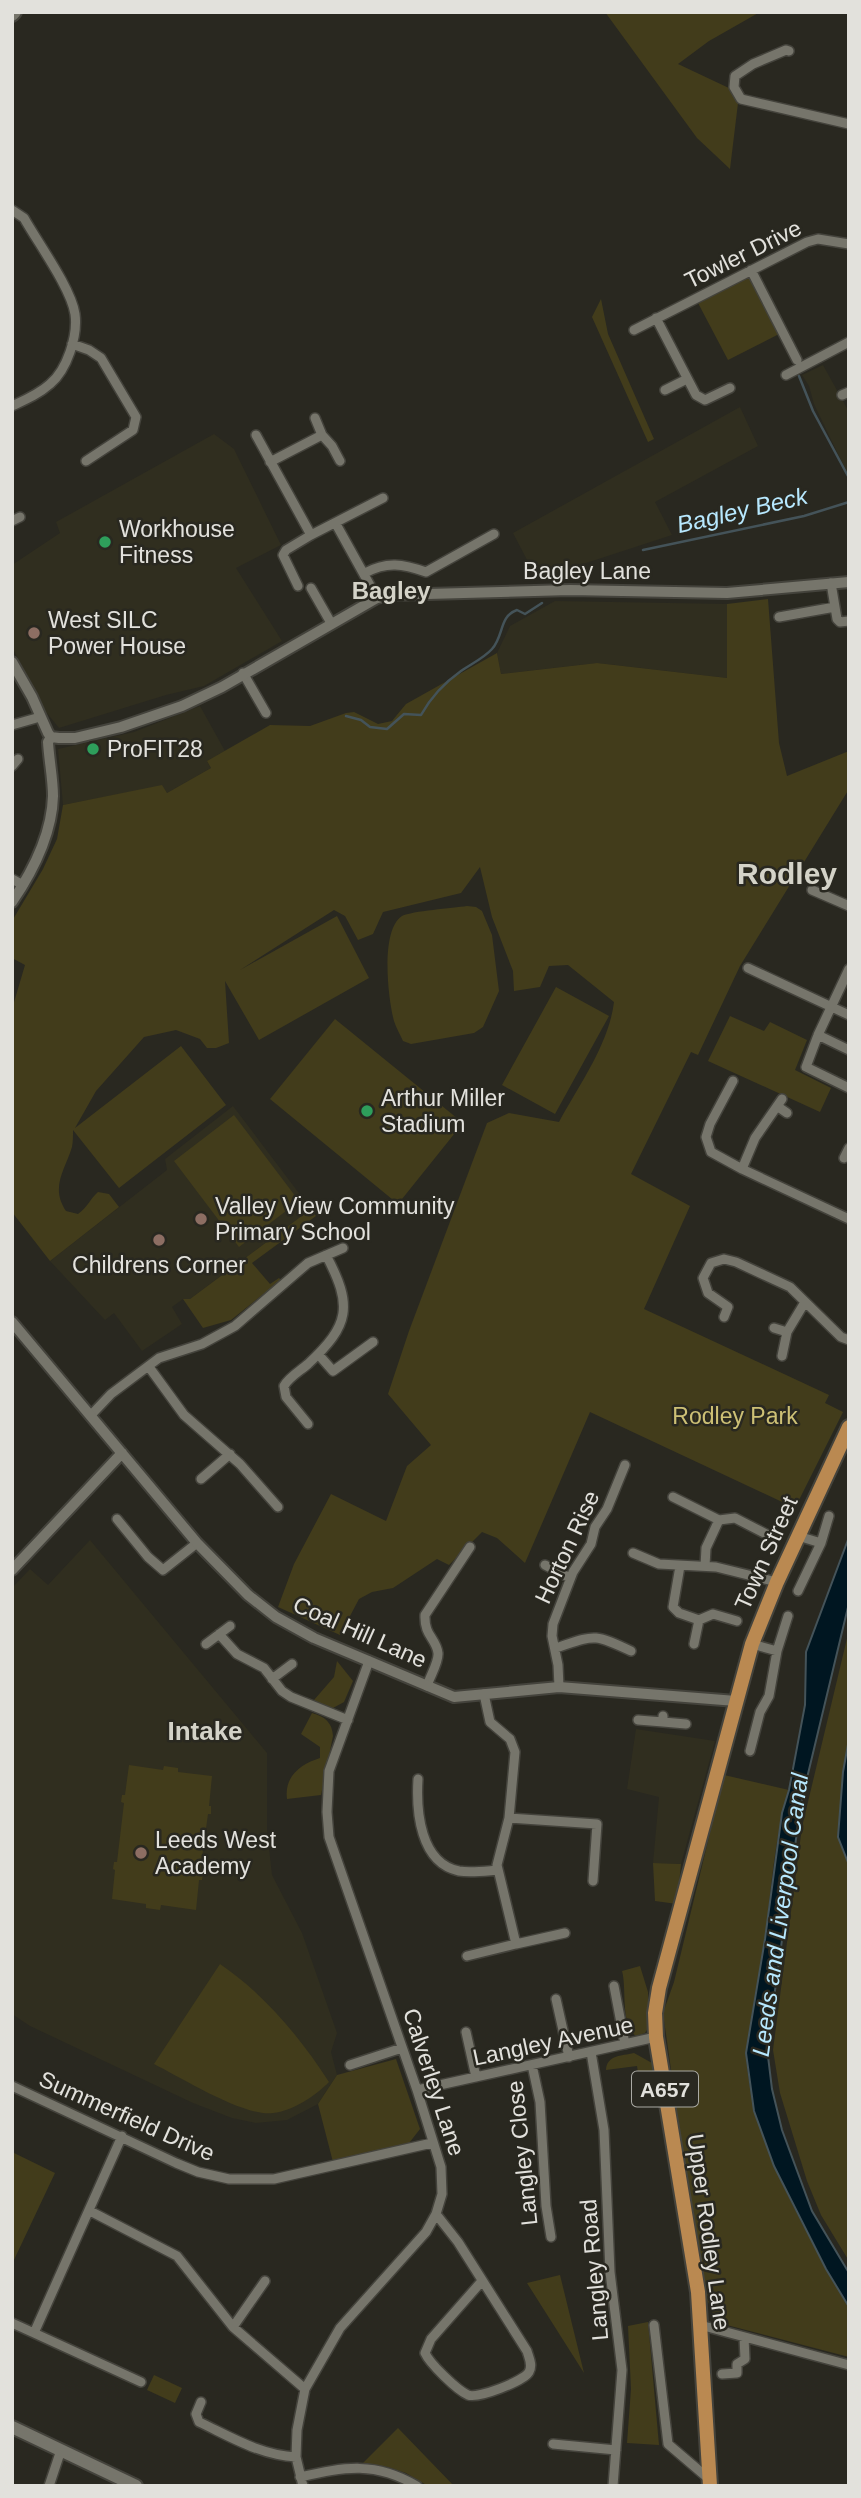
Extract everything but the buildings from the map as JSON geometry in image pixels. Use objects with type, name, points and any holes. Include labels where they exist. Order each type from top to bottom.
[{"type":"main road","name":"Town Street","points":[[736,1701],[752,1644],[776,1582],[849,1427]]},
{"type":"main road","name":"Upper Rodley Lane","points":[[710,2482],[698,2292],[656,2038],[656,2013],[659,1988],[736,1701]]},
{"type":"main road","points":[[12,2427],[136,2486]]},
{"type":"street","points":[[789,51],[753,64],[735,76],[734,87],[741,99],[849,124]]},
{"type":"street","points":[[12,210],[24,218],[69,295],[75,315],[72,344],[52,383],[12,406]]},
{"type":"street","name":"Towler Drive","points":[[634,330],[812,240],[849,244]]},
{"type":"street","points":[[751,270],[797,360]]},
{"type":"street","points":[[656,318],[696,395],[705,400],[730,388]]},
{"type":"street","points":[[786,375],[849,342]]},
{"type":"street","points":[[72,344],[101,358],[136,417],[133,430],[86,461]]},
{"type":"street","points":[[665,390],[687,379]]},
{"type":"street","points":[[315,418],[322,435],[340,461]]},
{"type":"street","points":[[256,435],[311,535]]},
{"type":"street","points":[[270,462],[322,435]]},
{"type":"street","points":[[299,586],[283,555],[286,550],[383,498]]},
{"type":"street","points":[[336,524],[377,597]]},
{"type":"street","points":[[365,573],[390,564],[426,572],[494,534]]},
{"type":"street","name":"Bagley Lane","points":[[51,737],[75,738],[150,719],[192,701],[377,597],[570,590],[727,593],[849,582]]},
{"type":"street","points":[[831,583],[837,618],[840,622],[849,621]]},
{"type":"street","points":[[311,587],[331,623]]},
{"type":"street","points":[[779,617],[835,607]]},
{"type":"street","points":[[12,662],[51,737],[48,742],[53,796],[43,845],[12,902]]},
{"type":"street","points":[[243,673],[266,713]]},
{"type":"street","points":[[12,725],[40,717]]},
{"type":"street","points":[[12,879],[23,885]]},
{"type":"street","points":[[812,890],[849,906]]},
{"type":"street","points":[[748,968],[849,1015]]},
{"type":"street","points":[[848,974],[818,1035],[806,1067],[849,1088]]},
{"type":"street","points":[[818,1035],[849,1050]]},
{"type":"street","points":[[733,1081],[732,1093],[706,1137],[711,1152],[741,1169],[849,1219]]},
{"type":"street","points":[[741,1169],[755,1138],[779,1103],[787,1113]]},
{"type":"street","points":[[844,1158],[849,1148]]},
{"type":"street","points":[[92,1414],[111,1394],[159,1358],[201,1344],[235,1326],[308,1263],[343,1248]]},
{"type":"street","points":[[308,1424],[286,1397],[284,1386],[332,1340],[338,1329],[344,1300],[340,1281],[326,1255]]},
{"type":"street","points":[[724,1317],[728,1307],[708,1293],[703,1278],[711,1263],[724,1259],[790,1287],[841,1337],[849,1340]]},
{"type":"street","points":[[782,1356],[787,1332],[805,1302]]},
{"type":"street","name":"Coal Hill Lane","points":[[12,1322],[92,1414],[197,1543],[248,1595],[276,1617],[314,1638],[454,1697],[559,1687],[664,1700],[736,1701]]},
{"type":"street","points":[[774,1328],[787,1332]]},
{"type":"street","points":[[318,1354],[333,1371],[373,1342]]},
{"type":"street","points":[[149,1367],[184,1415],[230,1454],[278,1507]]},
{"type":"street","points":[[12,1570],[122,1453]]},
{"type":"street","points":[[201,1479],[230,1454]]},
{"type":"street","name":"Horton Rise","points":[[559,1687],[556,1648],[552,1636],[553,1624],[570,1578],[591,1544],[595,1527],[607,1509],[625,1465]]},
{"type":"street","points":[[673,1497],[719,1520],[735,1518],[770,1536]]},
{"type":"street","points":[[798,1591],[821,1543],[829,1516]]},
{"type":"street","points":[[117,1519],[148,1557],[163,1570],[197,1543]]},
{"type":"street","points":[[705,1566],[706,1548],[719,1520]]},
{"type":"street","points":[[798,1536],[821,1543]]},
{"type":"street","points":[[426,1685],[438,1657],[437,1649],[424,1626],[425,1615],[470,1547]]},
{"type":"street","points":[[633,1553],[659,1564],[705,1566],[776,1582]]},
{"type":"street","points":[[545,1565],[570,1578]]},
{"type":"street","points":[[680,1566],[673,1607],[679,1613],[699,1620],[713,1614],[737,1621]]},
{"type":"street","points":[[750,1751],[760,1712],[769,1696],[788,1616]]},
{"type":"street","points":[[694,1644],[699,1620]]},
{"type":"street","points":[[206,1644],[230,1626]]},
{"type":"street","points":[[219,1634],[237,1654],[256,1662],[291,1697],[348,1720]]},
{"type":"street","points":[[556,1648],[589,1637],[601,1637],[631,1651]]},
{"type":"street","points":[[752,1644],[778,1651]]},
{"type":"street","name":"Calverley Lane","points":[[302,2482],[296,2457],[297,2430],[305,2389],[340,2329],[426,2232],[436,2214],[442,2194],[441,2167],[417,2090],[329,1837],[329,1771],[369,1661]]},
{"type":"street","points":[[272,1679],[292,1664]]},
{"type":"street","points":[[484,1695],[491,1722],[510,1739],[515,1752],[509,1818],[498,1870],[516,1944]]},
{"type":"street","points":[[638,1720],[663,1719],[687,1724]]},
{"type":"street","points":[[418,1779],[417,1805],[429,1849],[437,1860],[459,1871],[498,1870]]},
{"type":"street","points":[[509,1818],[597,1824],[593,1881]]},
{"type":"street","points":[[467,1956],[565,1933]]},
{"type":"street","points":[[614,1986],[625,2044]]},
{"type":"street","points":[[556,1999],[569,2057]]},
{"type":"street","points":[[466,2032],[476,2077]]},
{"type":"street","name":"Langley Avenue","points":[[417,2090],[656,2038]]},
{"type":"street","points":[[350,2065],[402,2048]]},
{"type":"street","name":"Langley Road","points":[[591,2052],[604,2130],[610,2272],[622,2370],[614,2486]]},
{"type":"street","name":"Langley Close","points":[[532,2065],[540,2102],[546,2206],[551,2237]]},
{"type":"street","name":"Summerfield Drive","points":[[12,2086],[198,2172],[229,2179],[274,2179],[432,2143]]},
{"type":"street","points":[[34,2333],[122,2136]]},
{"type":"street","points":[[90,2211],[177,2256],[233,2328],[305,2389]]},
{"type":"street","points":[[436,2214],[458,2242],[527,2351],[531,2361],[529,2372],[521,2379],[479,2396],[469,2396],[429,2361],[425,2353],[431,2339],[482,2281]]},
{"type":"street","points":[[233,2328],[265,2281]]},
{"type":"street","points":[[12,2323],[141,2382]]},
{"type":"street","points":[[654,2325],[668,2444],[710,2482]]},
{"type":"street","points":[[700,2325],[849,2365]]},
{"type":"street","points":[[722,2374],[737,2373],[737,2364],[745,2359],[744,2337]]},
{"type":"street","points":[[201,2402],[196,2414],[199,2421],[257,2450],[276,2456],[296,2457]]},
{"type":"street","points":[[554,2444],[615,2450]]},
{"type":"street","points":[[49,2486],[61,2450]]},
{"type":"street","points":[[302,2482],[353,2466],[379,2470],[416,2486]]},
{"type":"shaded area","points":[[823,365],[849,412],[849,477],[802,375]]},
{"type":"shaded area","points":[[740,407],[758,446],[655,502],[672,535],[537,579],[513,533]]},
{"type":"shaded area","points":[[214,434],[234,449],[281,545],[236,568],[282,641],[204,686],[59,728],[46,712],[12,647],[12,565],[60,533],[56,522]]},
{"type":"shaded area","points":[[555,601],[727,604],[727,678],[597,663],[501,674],[497,653],[510,626]]},
{"type":"shaded area","points":[[200,706],[225,751],[207,761],[211,768],[167,793],[161,786],[63,805],[58,749],[134,732]]},
{"type":"shaded area","name":"Valley View Community Primary School","points":[[233,1106],[311,1209],[190,1299],[183,1299],[172,1307],[182,1324],[142,1351],[114,1313],[105,1320],[50,1261],[167,1170],[165,1159]]},
{"type":"shaded area","name":"Leeds West Academy","points":[[90,1540],[267,1753],[267,1830],[272,1875],[302,1933],[337,2033],[331,2052],[337,2075],[318,2104],[287,2120],[256,2123],[232,2118],[193,2103],[30,2026],[12,2014],[12,1588],[30,1569],[48,1585]]},
{"type":"shaded area","points":[[636,1729],[715,1741],[681,1864],[653,1863],[659,1797],[627,1789]]},
{"type":"green space","points":[[605,12],[760,12],[709,41],[678,64],[731,89],[738,103],[730,169],[697,138]]},
{"type":"green space","points":[[749,277],[779,334],[728,360],[698,303]]},
{"type":"green space","points":[[601,299],[608,334],[654,439],[648,442],[592,317]]},
{"type":"green space","name":"Rodley Park","points":[[768,599],[779,743],[787,776],[849,751],[849,789],[740,966],[698,1055],[691,1052],[631,1174],[690,1206],[644,1309],[829,1395],[825,1403],[843,1412],[795,1508],[590,1412],[525,1563],[497,1538],[482,1532],[449,1565],[437,1559],[393,1588],[372,1592],[359,1599],[340,1635],[278,1607],[294,1564],[331,1494],[386,1521],[407,1466],[431,1445],[388,1394],[487,1123],[509,1113],[559,1122],[600,1049],[614,1002],[568,965],[549,966],[540,987],[514,991],[513,971],[492,917],[480,867],[461,893],[383,912],[373,934],[358,940],[345,916],[334,910],[240,970],[337,916],[369,978],[259,1040],[225,981],[229,1043],[207,1048],[200,1039],[176,1030],[144,1037],[96,1091],[75,1128],[181,1046],[226,1105],[119,1188],[73,1130],[72,1147],[59,1186],[61,1202],[66,1211],[78,1214],[98,1192],[109,1194],[119,1207],[50,1261],[12,1212],[12,1009],[25,965],[12,958],[12,921],[43,869],[57,839],[63,805],[162,785],[167,793],[211,768],[207,761],[270,725],[310,726],[354,712],[378,724],[392,721],[406,704],[497,653],[501,674],[597,663],[727,678],[727,604]]},
{"type":"green space","points":[[467,906],[482,911],[492,935],[499,991],[483,1027],[474,1033],[411,1044],[403,1041],[394,1021],[388,982],[388,950],[395,924],[407,914]]},
{"type":"green space","points":[[556,987],[609,1016],[555,1114],[502,1085]]},
{"type":"green space","points":[[730,1016],[764,1031],[770,1022],[807,1040],[795,1070],[831,1088],[820,1112],[708,1061]]},
{"type":"green space","name":"Arthur Miller Stadium","points":[[335,1019],[463,1123],[398,1204],[270,1099]]},
{"type":"green space","points":[[234,1115],[299,1201],[239,1247],[174,1161]]},
{"type":"green space","points":[[311,1209],[316,1216],[252,1263],[270,1284],[279,1278],[281,1280],[231,1320],[203,1328],[183,1299],[190,1299]]},
{"type":"green space","points":[[849,1630],[849,1738],[839,1818],[843,1849],[849,1865],[849,2261],[821,2215],[807,2181],[780,2093],[773,2050],[802,1827]]},
{"type":"green space","points":[[337,1661],[353,1681],[344,1702],[333,1708],[317,1704],[314,1700],[334,1677]]},
{"type":"green space","points":[[312,1713],[327,1721],[333,1736],[321,1795],[287,1799],[288,1784],[295,1772],[320,1758],[320,1747],[301,1734]]},
{"type":"green space","points":[[129,1765],[163,1770],[164,1766],[178,1768],[178,1772],[212,1776],[209,1806],[211,1814],[208,1814],[200,1872],[203,1873],[202,1880],[199,1880],[196,1910],[161,1905],[160,1910],[146,1908],[146,1904],[112,1899],[113,1869],[114,1862],[117,1862],[124,1803],[121,1802],[122,1795],[125,1795]]},
{"type":"green space","points":[[724,1775],[789,1790],[776,1846],[765,1941],[746,2053],[754,2106],[771,2157],[818,2253],[847,2302],[850,2321],[849,2357],[723,2324],[714,2316],[702,2288],[663,2013],[674,1982]]},
{"type":"green space","points":[[653,1863],[681,1864],[677,1904],[655,1901]]},
{"type":"green space","points":[[220,1964],[266,2003],[293,2033],[329,2082],[296,2106],[273,2113],[246,2109],[196,2087],[154,2064]]},
{"type":"green space","points":[[640,1966],[648,1992],[648,2028],[645,2033],[636,2036],[626,2015],[622,1971]]},
{"type":"green space","points":[[634,2053],[652,2063],[660,2102],[651,2103],[647,2078],[639,2079],[637,2066],[606,2070],[612,2059]]},
{"type":"green space","points":[[396,2059],[420,2129],[406,2147],[333,2162],[318,2104],[337,2075]]},
{"type":"green space","points":[[12,2152],[55,2173],[13,2262],[12,2261]]},
{"type":"green space","points":[[560,2275],[584,2373],[527,2283]]},
{"type":"green space","points":[[648,2322],[659,2445],[627,2443],[631,2389],[628,2326]]},
{"type":"green space","points":[[154,2375],[182,2388],[175,2403],[147,2390]]},
{"type":"green space","points":[[398,2428],[454,2486],[428,2486],[406,2473],[363,2463]]},
{"type":"water","name":"Leeds and Liverpool Canal","points":[[849,1537],[849,1603],[801,1803],[767,2048],[772,2089],[782,2130],[812,2211],[849,2273],[849,2307],[826,2269],[774,2166],[754,2111],[746,2053],[782,1813],[805,1705],[806,1652]]},
{"type":"water","points":[[849,1739],[849,1865],[838,1837],[843,1772]]},
{"type":"waterway","points":[[799,376],[813,411],[849,478]]},
{"type":"waterway","name":"Bagley Beck","points":[[643,550],[804,516],[849,502]]},
{"type":"waterway","name":"Bagley Beck","points":[[346,716],[361,720],[370,727],[387,729],[404,714],[421,715],[444,685],[492,649],[511,613],[517,610],[525,614],[542,603]]},
{"type":"place","name":"Workhouse Fitness","points":[[105,542]]},
{"type":"place","name":"West SILC Power House","points":[[34,633]]},
{"type":"place","name":"ProFIT28","points":[[93,749]]},
{"type":"place","name":"Arthur Miller Stadium","points":[[367,1111]]},
{"type":"place","name":"Valley View Community Primary School","points":[[201,1219]]},
{"type":"place","name":"Childrens Corner","points":[[159,1240]]},
{"type":"place","name":"Leeds West Academy","points":[[141,1853]]},
{"type":"district","name":"Bagley","points":[[391,590]]},
{"type":"district","name":"Rodley","points":[[787,873]]},
{"type":"district","name":"Intake","points":[[205,1731]]}]
